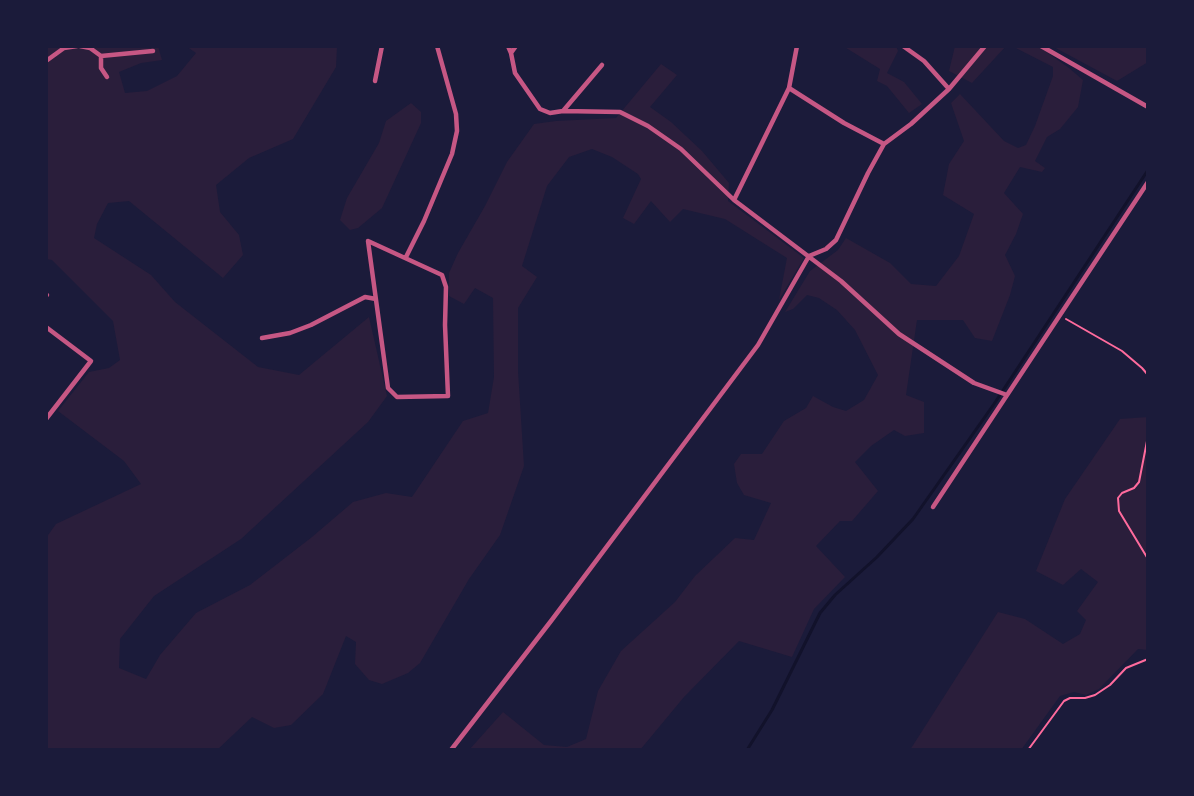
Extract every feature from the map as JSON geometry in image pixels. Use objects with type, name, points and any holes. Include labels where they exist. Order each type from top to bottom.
[{"type":"street","points":[[46,61],[64,48],[78,46],[90,48],[101,56],[153,51]]},
{"type":"street","points":[[375,81],[382,46]]},
{"type":"street","points":[[406,257],[424,221],[452,154],[457,131],[456,114],[437,46]]},
{"type":"street","points":[[508,46],[515,73],[540,109],[550,113],[563,111],[620,112],[648,126],[681,149],[734,200],[841,281],[899,334],[974,383],[1003,394]]},
{"type":"street","points":[[511,53],[516,46]]},
{"type":"street","points":[[734,200],[789,88],[797,46]]},
{"type":"street","points":[[903,46],[924,61],[949,89]]},
{"type":"street","points":[[451,750],[551,621],[758,346],[809,256],[826,250],[836,240],[884,144],[911,124],[949,89],[985,46]]},
{"type":"street","points":[[1041,46],[1148,107]]},
{"type":"street","points":[[101,56],[101,68],[107,77]]},
{"type":"street","points":[[563,111],[602,65]]},
{"type":"street","points":[[789,88],[844,123],[884,144]]},
{"type":"street","points":[[933,507],[1003,394],[1060,316],[1148,182]]},
{"type":"street","points":[[368,241],[406,257],[442,275],[446,287],[445,325],[448,396],[397,396],[388,388],[368,241]]},
{"type":"street","points":[[262,338],[290,333],[311,325],[365,297],[376,299]]},
{"type":"street","points":[[46,327],[91,362],[46,419]]},
{"type":"path","points":[[1060,316],[1122,352],[1142,368],[1148,376]]},
{"type":"path","points":[[1148,436],[1139,482],[1134,488],[1122,493],[1118,498],[1119,511],[1148,559]]},
{"type":"path","points":[[1028,750],[1064,701],[1070,698],[1085,698],[1095,695],[1110,685],[1126,668],[1148,659]]},
{"type":"shaded area","points":[[46,46],[158,46],[162,60],[141,63],[119,72],[125,93],[147,91],[177,76],[196,53],[186,46],[337,46],[336,67],[293,139],[249,158],[216,185],[220,212],[239,235],[243,255],[223,278],[129,201],[108,203],[97,224],[94,238],[151,275],[175,302],[258,367],[299,375],[369,317],[387,396],[368,422],[241,539],[154,596],[120,639],[119,668],[146,679],[160,655],[196,613],[250,585],[312,537],[353,502],[386,493],[412,497],[463,421],[488,413],[494,377],[493,298],[475,288],[464,304],[449,296],[449,273],[507,162],[534,124],[616,118],[661,64],[677,75],[650,107],[671,122],[702,151],[729,183],[728,201],[804,258],[779,300],[787,258],[725,219],[683,209],[670,222],[651,201],[634,224],[623,218],[641,179],[638,174],[612,157],[592,149],[569,157],[547,186],[522,266],[537,277],[518,308],[518,371],[524,466],[500,535],[469,579],[420,663],[408,673],[382,684],[369,680],[355,664],[356,642],[346,636],[323,694],[291,725],[274,728],[252,717],[217,750],[46,750],[46,538],[56,524],[141,484],[124,461],[58,411],[89,372],[109,368],[120,360],[113,321],[52,260],[46,259]]},
{"type":"shaded area","points":[[843,46],[896,46],[898,51],[887,73],[904,82],[922,104],[909,113],[887,86],[877,81],[880,69]]},
{"type":"shaded area","points":[[955,46],[1006,46],[972,83],[949,71]]},
{"type":"shaded area","points":[[1012,46],[1038,46],[1083,80],[1078,107],[1060,129],[1047,137],[1035,161],[1045,168],[1042,172],[1020,167],[1004,193],[1023,214],[1016,234],[1005,255],[1015,276],[1010,295],[992,341],[975,338],[963,320],[917,320],[906,395],[924,402],[924,433],[905,436],[894,430],[871,446],[855,462],[878,491],[852,521],[840,521],[816,546],[845,577],[814,609],[792,657],[739,641],[684,697],[640,750],[469,750],[503,712],[544,745],[567,747],[586,739],[598,691],[621,651],[675,602],[695,576],[735,538],[754,540],[771,503],[744,495],[737,483],[734,464],[741,454],[762,454],[784,421],[806,408],[813,396],[833,407],[846,411],[864,400],[878,375],[855,330],[837,310],[819,298],[807,295],[793,309],[785,312],[810,271],[838,250],[846,238],[890,263],[911,284],[936,286],[959,256],[974,214],[943,195],[949,164],[964,141],[951,103],[960,94],[1004,141],[1018,148],[1026,145],[1053,76],[1053,67]]},
{"type":"shaded area","points":[[1052,46],[1148,46],[1148,62],[1117,81]]},
{"type":"shaded area","points":[[411,103],[421,112],[421,123],[382,208],[358,228],[350,230],[340,220],[347,198],[379,143],[386,121]]},
{"type":"shaded area","points":[[1148,417],[1148,650],[1138,649],[1099,689],[1086,695],[1074,692],[1060,696],[1021,750],[910,750],[998,612],[1025,619],[1063,644],[1080,634],[1086,620],[1077,611],[1098,582],[1081,569],[1063,585],[1036,571],[1065,499],[1120,419]]},
{"type":"waterway","points":[[747,750],[772,710],[820,613],[835,595],[877,557],[913,519],[994,404],[1148,170]]}]
